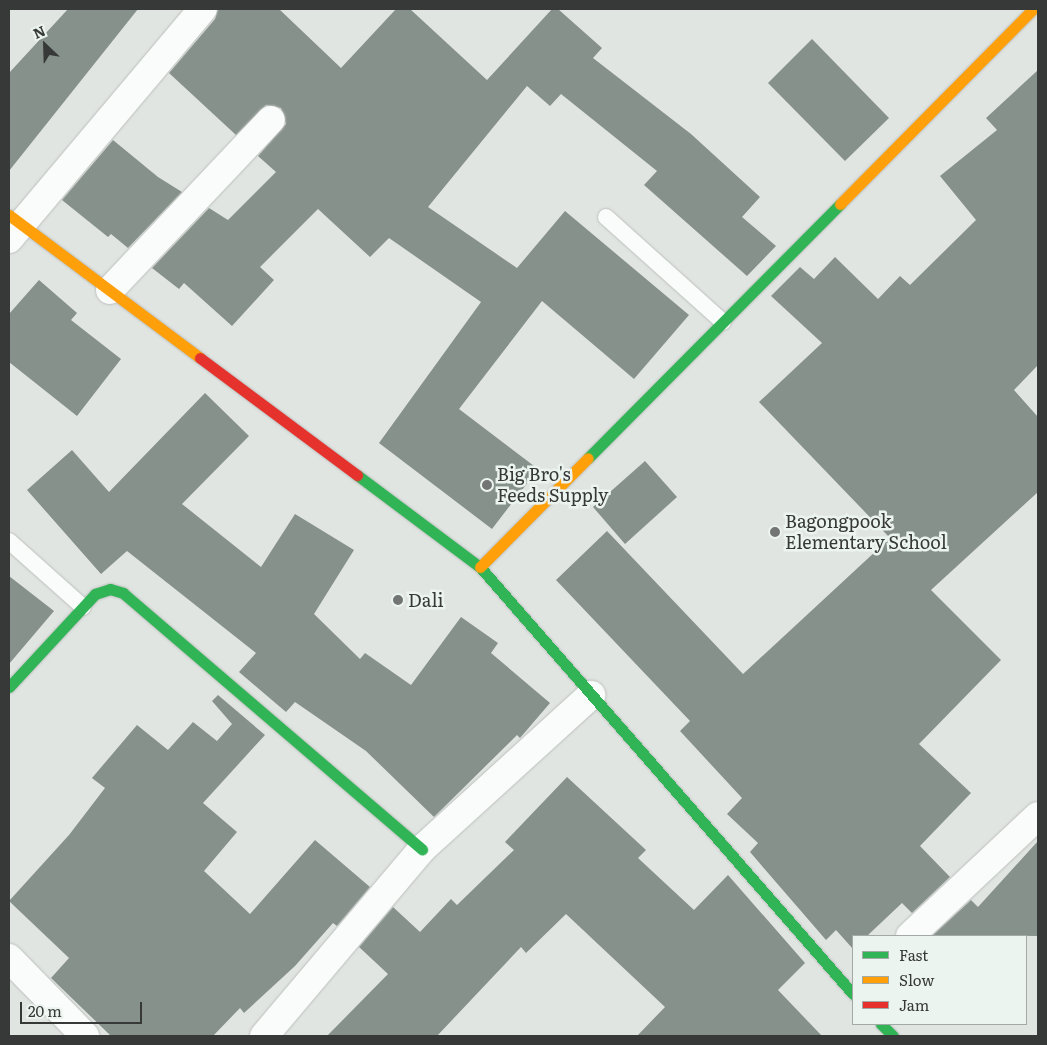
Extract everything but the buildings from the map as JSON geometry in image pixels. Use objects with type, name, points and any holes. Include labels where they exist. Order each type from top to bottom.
[{"type":"street","points":[[203,9],[13,226],[110,290],[480,567],[852,990]]},
{"type":"street","points":[[480,567],[1034,9]]},
{"type":"street","points":[[110,290],[271,120]]},
{"type":"street","points":[[9,687],[95,594],[110,589],[123,594],[422,849]]},
{"type":"street","points":[[264,1036],[422,849],[591,695]]},
{"type":"street","points":[[911,935],[1038,816]]},
{"type":"street","points":[[9,958],[85,1036]]},
{"type":"street","points":[[882,1025],[892,1036]]},
{"type":"lane","points":[[606,217],[723,322]]},
{"type":"lane","points":[[9,540],[83,607]]},
{"type":"traffic: fast","points":[[588,458],[840,204]]},
{"type":"traffic: fast","points":[[357,475],[480,567],[852,993]]},
{"type":"traffic: fast","points":[[9,687],[95,594],[110,589],[123,593],[422,849]]},
{"type":"traffic: fast","points":[[882,1025],[893,1036]]},
{"type":"traffic: slow","points":[[840,204],[1033,9]]},
{"type":"traffic: slow","points":[[9,215],[200,358]]},
{"type":"traffic: slow","points":[[480,567],[588,458]]},
{"type":"traffic: jam","points":[[200,358],[357,475]]},
{"type":"place","name":"Big Bro's Feeds Supply","points":[[487,485]]},
{"type":"place","name":"Bagongpook Elementary School","points":[[775,532]]},
{"type":"place","name":"Dali","points":[[398,600]]}]
